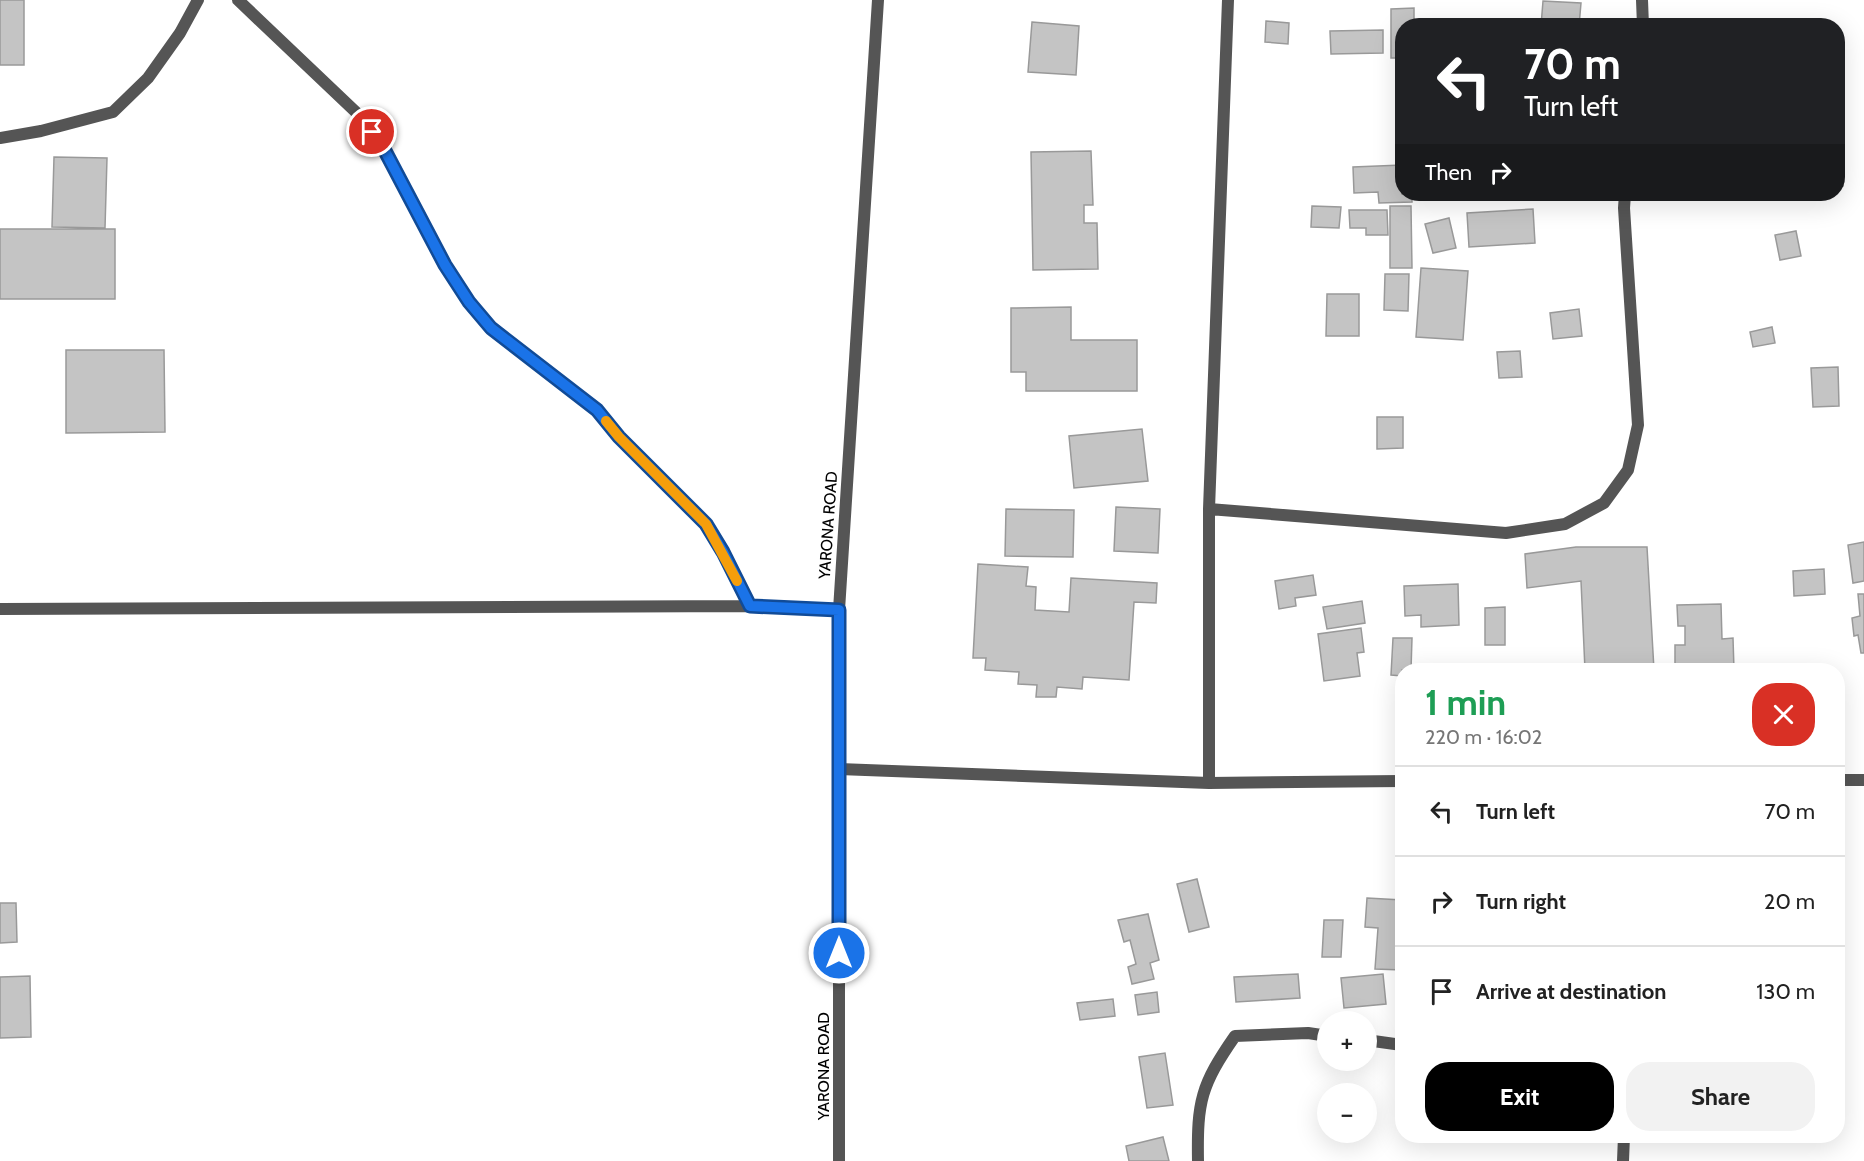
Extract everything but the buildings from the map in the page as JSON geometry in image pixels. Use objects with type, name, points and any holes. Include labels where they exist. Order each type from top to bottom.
[{"type":"street","points":[[0,138],[41,131],[113,112],[148,78],[180,33],[198,0]]},
{"type":"street","points":[[238,0],[359,115],[384,149],[445,265],[469,302],[491,328],[597,410],[619,437],[706,524],[750,606]]},
{"type":"street","name":"YARONA ROAD","points":[[839,1161],[839,610],[878,0]]},
{"type":"street","points":[[1209,783],[1209,508],[1228,0]]},
{"type":"street","points":[[1642,0],[1643,18]]},
{"type":"street","points":[[1209,508],[1506,533],[1565,524],[1604,503],[1629,470],[1638,424],[1624,201]]},
{"type":"street","points":[[0,609],[750,606],[839,610]]},
{"type":"street","points":[[839,769],[1209,783],[1395,781]]},
{"type":"street","points":[[1845,780],[1864,780]]},
{"type":"street","points":[[1198,1161],[1201,1096],[1213,1068],[1235,1036],[1317,1034]]},
{"type":"street","points":[[1377,1042],[1395,1044]]},
{"type":"street","points":[[1623,1161],[1624,1143]]},
{"type":"slow traffic","points":[[606,421],[619,437],[706,524],[737,581]]},
{"type":"route","points":[[372,132],[384,149],[445,265],[469,302],[491,328],[597,410],[619,437],[706,524],[750,606],[839,610],[839,953]]}]
